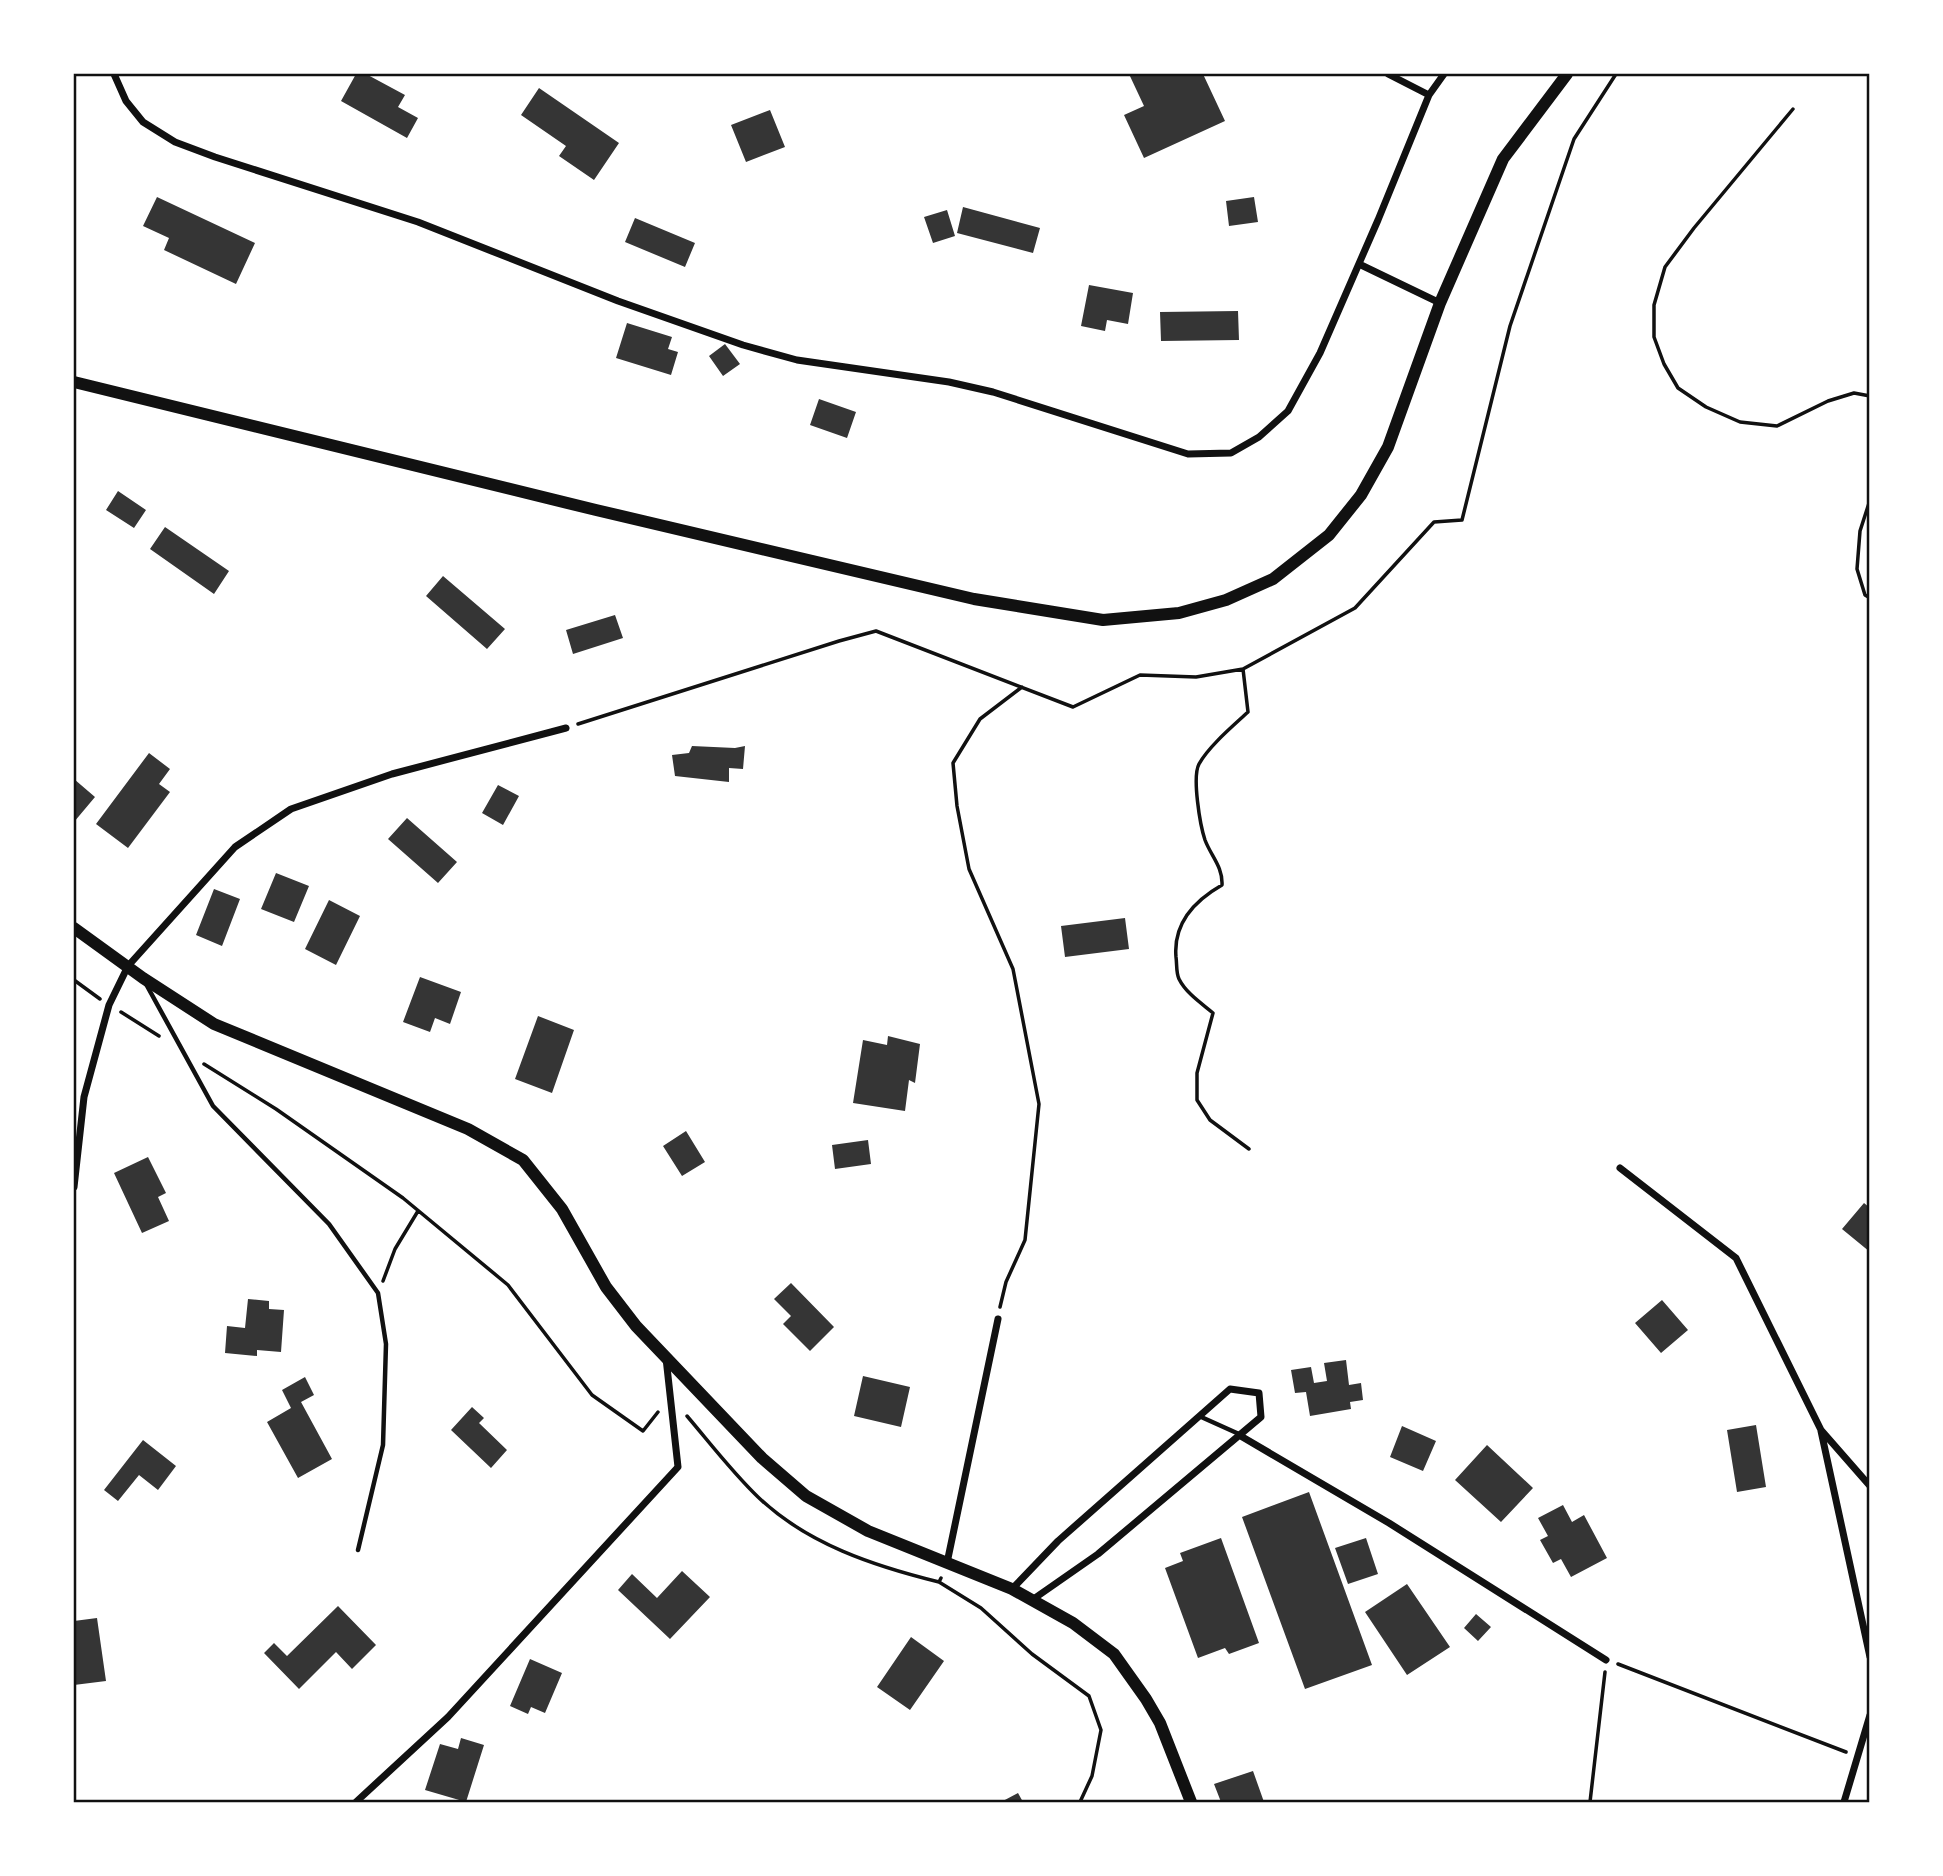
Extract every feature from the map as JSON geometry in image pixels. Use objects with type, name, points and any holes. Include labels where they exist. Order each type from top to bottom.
[{"type":"main road","points":[[74,382],[961,596],[1103,620],[1179,613],[1226,600],[1273,579],[1329,535],[1361,495],[1388,447],[1440,303],[1503,159],[1567,74]]},
{"type":"main road","points":[[74,928],[143,978],[214,1024],[468,1129],[523,1160],[562,1209],[606,1287],[636,1326],[762,1458],[806,1496],[868,1531],[1032,1600],[1073,1623],[1114,1654],[1160,1723],[1191,1802]]},
{"type":"street","points":[[114,74],[126,101],[143,122],[175,142],[215,158],[418,222],[618,301],[743,345],[797,360],[949,382],[993,392],[1188,454],[1231,453],[1259,437],[1288,411],[1320,352],[1429,94],[1444,74]]},
{"type":"street","points":[[1388,74],[1429,94]]},
{"type":"street","points":[[1359,264],[1440,303]]},
{"type":"street","points":[[74,1187],[84,1097],[108,1005],[128,966],[235,848],[291,809],[391,774],[566,728]]},
{"type":"street","points":[[1620,1168],[1737,1258],[1821,1430],[1870,1657]]},
{"type":"street","points":[[947,1563],[998,1320]]},
{"type":"street","points":[[356,1802],[448,1717],[678,1468],[666,1357]]},
{"type":"street","points":[[1012,1590],[1058,1541],[1230,1389],[1259,1393],[1261,1417],[1098,1554],[1032,1600]]},
{"type":"street","points":[[1821,1430],[1870,1486]]},
{"type":"street","points":[[1239,1434],[1389,1523],[1606,1660]]},
{"type":"street","points":[[1844,1802],[1870,1715]]},
{"type":"lane","points":[[143,978],[213,1106],[328,1224],[378,1293],[386,1344],[383,1445],[358,1550]]},
{"type":"lane","points":[[1199,1415],[1239,1434]]},
{"type":"path","points":[[566,728],[839,640],[876,631],[1073,707],[1140,675],[1196,677],[1243,669],[1355,608],[1434,522],[1462,520],[1510,326],[1574,139],[1616,74]]},
{"type":"path","points":[[1793,109],[1693,228],[1665,267],[1654,305],[1654,337],[1664,364],[1678,388],[1706,407],[1740,422],[1777,426],[1828,401],[1854,393],[1870,396]]},
{"type":"path","points":[[1870,500],[1860,531],[1857,569],[1865,595],[1870,598]]},
{"type":"path","points":[[1243,669],[1248,712],[1229,729],[1198,766],[1197,795],[1205,839],[1223,874],[1222,885],[1201,897],[1185,914],[1175,944],[1178,978],[1193,996],[1213,1013],[1197,1073],[1197,1100],[1210,1120],[1249,1149]]},
{"type":"path","points":[[998,1320],[1006,1282],[1025,1240],[1039,1104],[1013,969],[969,869],[957,806],[953,763],[980,719],[1022,687]]},
{"type":"path","points":[[74,980],[108,1005],[276,1109],[403,1198],[508,1286],[592,1395],[643,1431],[670,1396],[758,1497],[805,1534],[890,1570],[939,1582],[981,1608],[1032,1654],[1089,1696],[1101,1730],[1092,1776],[1080,1802]]},
{"type":"path","points":[[378,1293],[396,1249],[418,1211]]},
{"type":"path","points":[[939,1582],[947,1563]]},
{"type":"path","points":[[1590,1802],[1606,1660],[1857,1756]]},
{"type":"building","points":[[356,74],[366,74],[405,95],[398,107],[418,118],[407,138],[341,101]]},
{"type":"building","points":[[1129,74],[1203,74],[1225,121],[1144,158],[1124,115],[1144,106]]},
{"type":"building","points":[[539,88],[619,143],[594,180],[559,156],[566,146],[521,115]]},
{"type":"building","points":[[770,110],[785,147],[746,162],[731,125]]},
{"type":"building","points":[[157,197],[255,243],[236,284],[164,250],[169,238],[143,226]]},
{"type":"building","points":[[1254,197],[1258,222],[1229,226],[1226,201]]},
{"type":"building","points":[[963,207],[1040,228],[1033,253],[957,233]]},
{"type":"building","points":[[947,210],[955,236],[933,243],[924,217]]},
{"type":"building","points":[[635,218],[695,243],[685,267],[625,242]]},
{"type":"building","points":[[1089,285],[1133,293],[1128,324],[1107,320],[1105,331],[1081,326]]},
{"type":"building","points":[[1238,311],[1239,340],[1161,341],[1160,312]]},
{"type":"building","points":[[627,323],[672,337],[668,349],[678,352],[671,375],[616,358]]},
{"type":"building","points":[[725,344],[740,364],[723,376],[709,356]]},
{"type":"building","points":[[819,399],[856,412],[847,438],[810,425]]},
{"type":"building","points":[[118,491],[146,510],[134,528],[106,510]]},
{"type":"building","points":[[165,527],[229,571],[214,594],[150,549]]},
{"type":"building","points":[[443,576],[505,629],[487,649],[426,596]]},
{"type":"building","points":[[615,615],[623,638],[573,654],[566,630]]},
{"type":"building","points":[[692,746],[745,746],[743,769],[729,768],[729,782],[675,776],[672,755],[689,753]]},
{"type":"building","points":[[149,753],[170,769],[159,784],[170,792],[128,848],[96,824]]},
{"type":"building","points":[[74,779],[95,797],[74,822]]},
{"type":"building","points":[[498,785],[519,796],[503,825],[482,813]]},
{"type":"building","points":[[407,818],[457,862],[438,883],[388,839]]},
{"type":"building","points":[[276,873],[309,886],[294,922],[261,909]]},
{"type":"building","points":[[214,889],[240,899],[222,946],[196,935]]},
{"type":"building","points":[[329,900],[360,916],[336,965],[305,949]]},
{"type":"building","points":[[1125,918],[1129,949],[1065,957],[1061,926]]},
{"type":"building","points":[[420,977],[461,992],[450,1024],[435,1018],[430,1032],[403,1022]]},
{"type":"building","points":[[538,1016],[574,1030],[552,1093],[515,1079]]},
{"type":"building","points":[[888,1036],[920,1044],[915,1083],[909,1080],[905,1111],[853,1103],[863,1040],[887,1045]]},
{"type":"building","points":[[686,1131],[705,1162],[682,1176],[663,1146]]},
{"type":"building","points":[[868,1140],[871,1164],[835,1169],[832,1145]]},
{"type":"building","points":[[148,1157],[166,1193],[158,1197],[169,1221],[142,1233],[114,1173]]},
{"type":"building","points":[[1864,1203],[1870,1208],[1870,1252],[1842,1229]]},
{"type":"building","points":[[791,1283],[834,1327],[810,1351],[783,1324],[791,1316],[774,1299]]},
{"type":"building","points":[[248,1299],[269,1301],[269,1309],[284,1310],[281,1352],[257,1350],[257,1356],[225,1353],[227,1326],[245,1328]]},
{"type":"building","points":[[1662,1300],[1688,1330],[1661,1353],[1635,1323]]},
{"type":"building","points":[[1346,1360],[1349,1385],[1361,1383],[1363,1400],[1350,1402],[1351,1409],[1310,1416],[1306,1392],[1295,1393],[1291,1370],[1311,1367],[1314,1383],[1327,1381],[1324,1363]]},
{"type":"building","points":[[863,1376],[910,1387],[901,1427],[854,1416]]},
{"type":"building","points":[[305,1377],[314,1395],[301,1402],[332,1459],[298,1478],[267,1422],[291,1408],[282,1390]]},
{"type":"building","points":[[472,1407],[484,1418],[479,1423],[507,1450],[491,1468],[451,1430]]},
{"type":"building","points":[[1756,1425],[1766,1487],[1737,1492],[1727,1430]]},
{"type":"building","points":[[1402,1426],[1436,1441],[1423,1471],[1390,1457]]},
{"type":"building","points":[[143,1440],[176,1466],[158,1490],[139,1475],[118,1501],[104,1490]]},
{"type":"building","points":[[1487,1445],[1533,1488],[1501,1522],[1455,1480]]},
{"type":"building","points":[[1309,1492],[1372,1665],[1305,1689],[1242,1517]]},
{"type":"building","points":[[1563,1505],[1572,1522],[1584,1515],[1607,1558],[1571,1577],[1561,1559],[1553,1563],[1540,1540],[1548,1536],[1538,1518]]},
{"type":"building","points":[[1221,1538],[1259,1643],[1229,1654],[1225,1648],[1198,1658],[1165,1568],[1183,1561],[1180,1553]]},
{"type":"building","points":[[1366,1538],[1378,1574],[1348,1584],[1335,1548]]},
{"type":"building","points":[[682,1571],[710,1597],[670,1639],[618,1590],[632,1574],[657,1598]]},
{"type":"building","points":[[1407,1584],[1450,1647],[1407,1675],[1365,1612]]},
{"type":"building","points":[[338,1606],[376,1645],[352,1669],[336,1652],[299,1689],[264,1653],[274,1643],[287,1656]]},
{"type":"building","points":[[1476,1614],[1491,1627],[1478,1641],[1464,1628]]},
{"type":"building","points":[[97,1618],[106,1681],[74,1685],[74,1621]]},
{"type":"building","points":[[911,1637],[944,1661],[910,1710],[877,1687]]},
{"type":"building","points":[[530,1659],[562,1673],[545,1713],[531,1707],[528,1714],[510,1706]]},
{"type":"building","points":[[461,1738],[484,1745],[466,1802],[425,1790],[440,1744],[458,1749]]},
{"type":"building","points":[[1253,1771],[1264,1802],[1221,1802],[1214,1784]]},
{"type":"building","points":[[1018,1793],[1023,1802],[1001,1802]]}]
